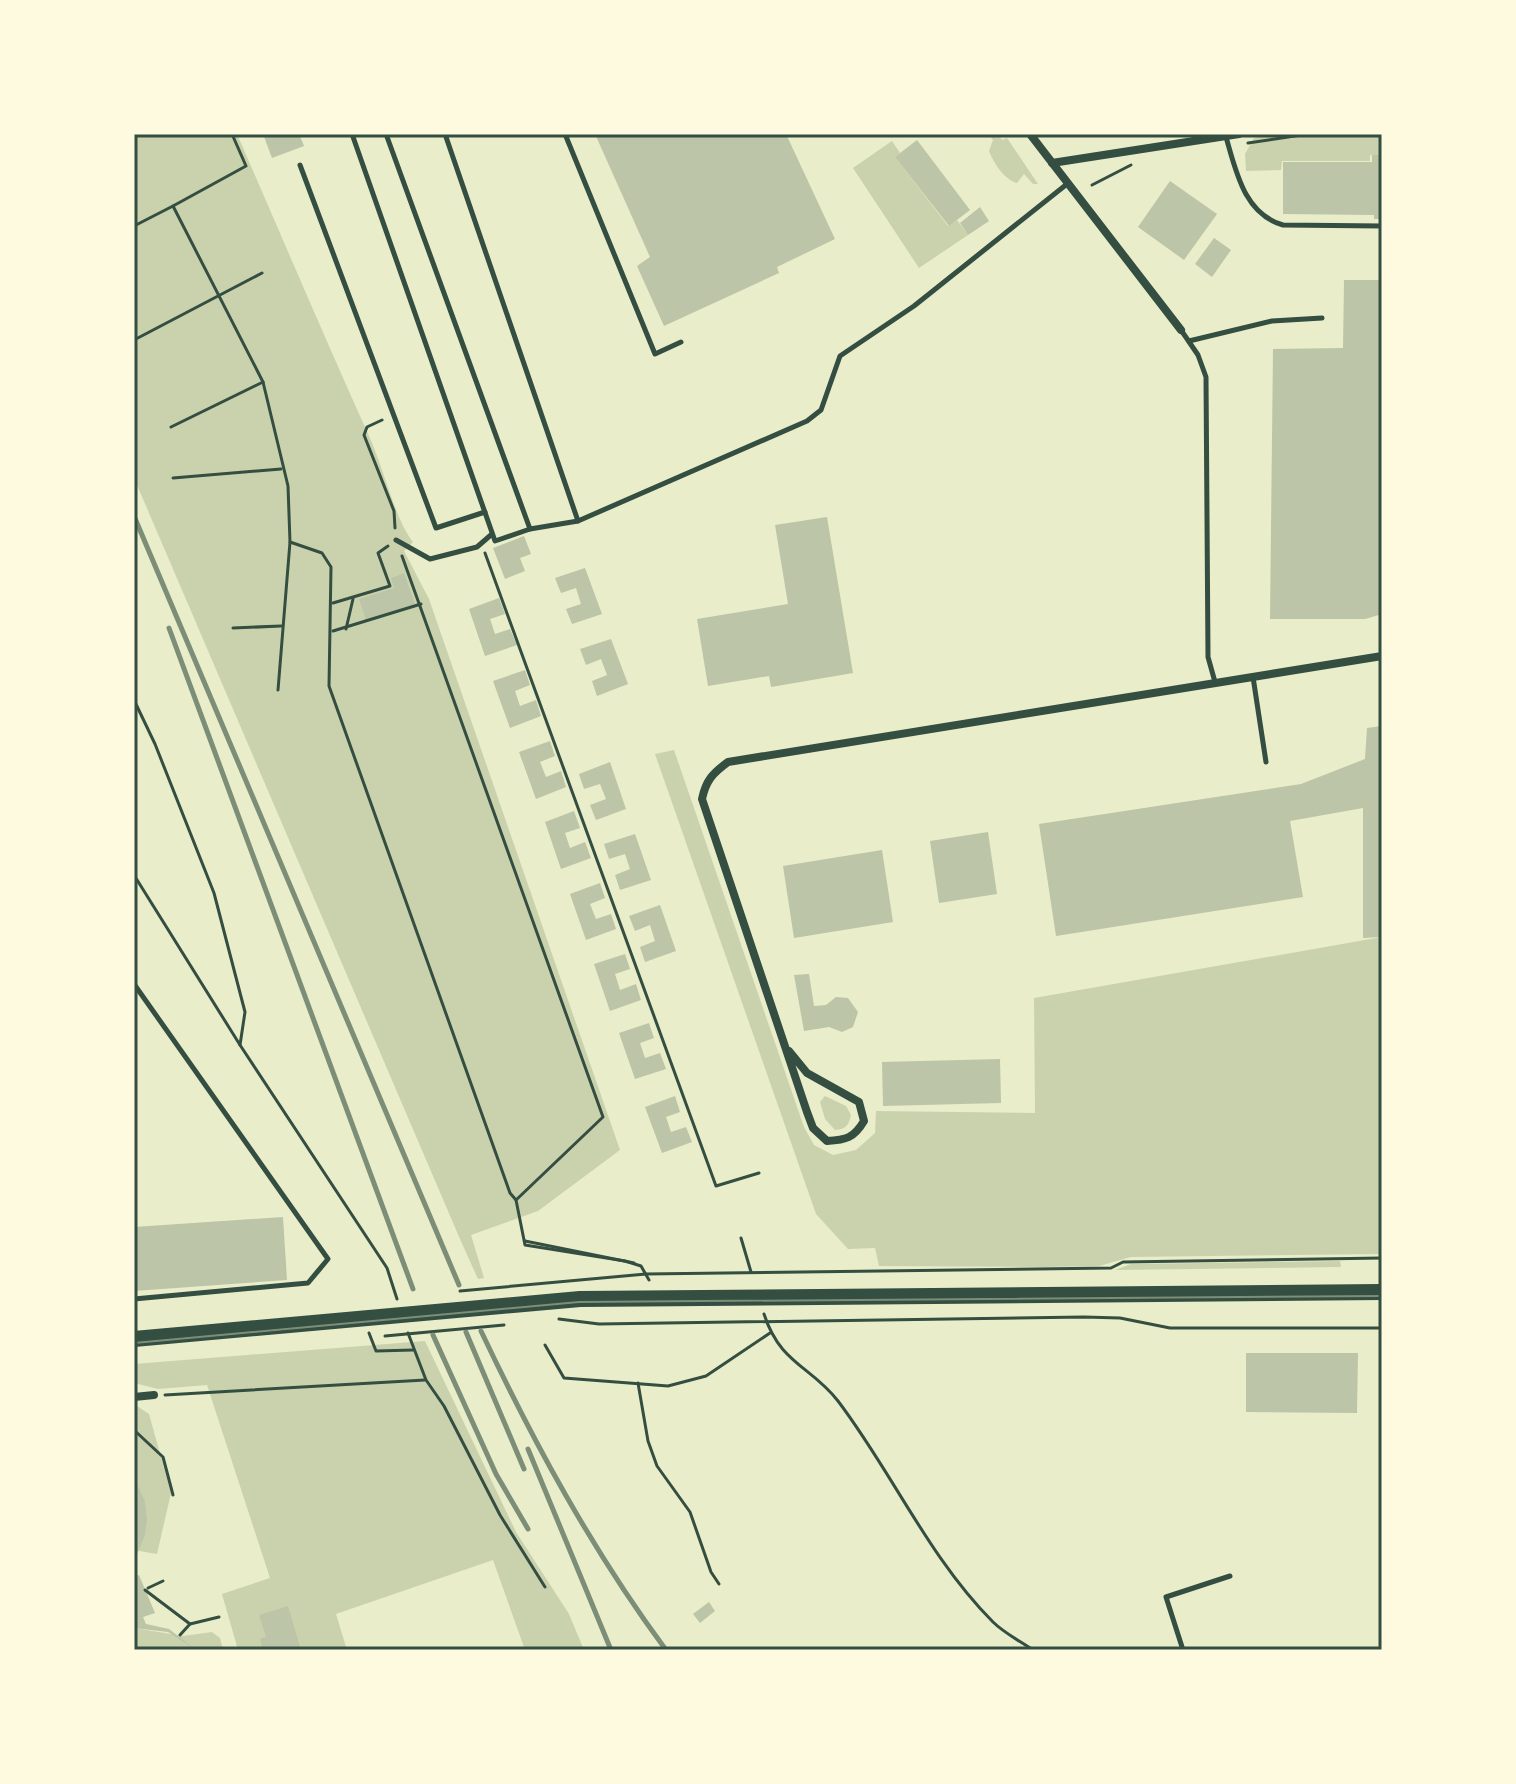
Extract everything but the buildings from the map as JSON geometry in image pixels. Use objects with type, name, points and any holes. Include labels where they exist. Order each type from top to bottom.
[{"type":"main road","points":[[134,1339],[383,1307],[551,1300],[1382,1292]]},
{"type":"street","points":[[1030,134],[1181,330]]},
{"type":"street","points":[[1052,163],[1210,136],[1239,134]]},
{"type":"street","points":[[789,1051],[807,1073],[859,1102],[864,1121],[855,1135],[846,1140],[820,1138],[807,1112],[702,799],[705,784],[713,773],[728,762],[1382,656]]},
{"type":"street","points":[[134,1397],[154,1395]]},
{"type":"lane","points":[[352,134],[495,541],[530,529],[578,521],[807,421],[821,410],[840,356],[914,306],[1067,184]]},
{"type":"lane","points":[[386,134],[530,529]]},
{"type":"lane","points":[[445,134],[578,521]]},
{"type":"lane","points":[[565,134],[655,354],[681,342]]},
{"type":"lane","points":[[1226,136],[1239,182],[1270,221],[1283,225],[1382,226]]},
{"type":"lane","points":[[300,165],[436,528],[485,512]]},
{"type":"lane","points":[[1189,341],[1272,321],[1322,318]]},
{"type":"lane","points":[[1181,330],[1206,377],[1208,657],[1216,683]]},
{"type":"lane","points":[[396,540],[430,559],[477,547],[492,534]]},
{"type":"lane","points":[[1253,677],[1266,762]]},
{"type":"lane","points":[[134,984],[328,1259],[308,1283],[134,1299]]},
{"type":"lane","points":[[1183,1650],[1166,1597],[1230,1576]]},
{"type":"path","points":[[134,226],[246,166],[232,134]]},
{"type":"path","points":[[1252,142],[1308,134]]},
{"type":"path","points":[[1092,185],[1138,163]]},
{"type":"path","points":[[173,206],[263,382],[288,486],[290,542],[278,690]]},
{"type":"path","points":[[134,340],[262,273]]},
{"type":"path","points":[[171,427],[263,382]]},
{"type":"path","points":[[392,415],[367,427],[364,435],[394,511],[396,540],[603,1117],[516,1200]]},
{"type":"path","points":[[173,478],[283,469]]},
{"type":"path","points":[[333,603],[390,586],[378,553],[396,540]]},
{"type":"path","points":[[495,541],[485,553],[716,1186],[759,1173]]},
{"type":"path","points":[[290,542],[322,553],[328,560],[333,603],[329,686],[510,1193],[516,1200],[525,1245],[606,1257],[641,1266],[646,1274]]},
{"type":"path","points":[[346,629],[353,599]]},
{"type":"path","points":[[332,631],[421,604]]},
{"type":"path","points":[[233,628],[281,626]]},
{"type":"path","points":[[134,700],[155,744],[214,893],[245,1012],[240,1045]]},
{"type":"path","points":[[134,875],[240,1045],[387,1268]]},
{"type":"path","points":[[741,1238],[753,1279]]},
{"type":"path","points":[[456,1291],[646,1274],[888,1273],[1111,1268],[1123,1262],[1382,1258]]},
{"type":"path","points":[[383,1307],[397,1297]]},
{"type":"path","points":[[762,1306],[770,1333],[788,1358],[836,1398],[939,1556],[994,1623],[1033,1650]]},
{"type":"path","points":[[558,1319],[599,1324],[1084,1317],[1120,1318],[1170,1328],[1382,1328]]},
{"type":"path","points":[[385,1336],[511,1324]]},
{"type":"path","points":[[545,1345],[564,1378],[668,1386],[706,1376],[770,1333]]},
{"type":"path","points":[[376,1351],[413,1350],[426,1380],[444,1406],[500,1515],[545,1587]]},
{"type":"path","points":[[154,1395],[426,1380]]},
{"type":"path","points":[[638,1383],[648,1441],[657,1466],[690,1512],[711,1572],[719,1584]]},
{"type":"path","points":[[134,1430],[163,1457],[173,1495]]},
{"type":"path","points":[[163,1581],[146,1589],[190,1624]]},
{"type":"path","points":[[180,1635],[190,1624],[219,1617]]},
{"type":"green space","points":[[134,134],[237,134],[369,436],[400,520],[413,542],[404,551],[429,599],[620,1150],[538,1211],[471,1235],[484,1278],[478,1279],[460,1239],[134,478]]},
{"type":"green space","points":[[988,134],[998,134],[1002,140],[1007,138],[1038,184],[1033,184],[1024,174],[1017,183],[1004,175],[989,151],[993,140]]},
{"type":"green space","points":[[1277,134],[1382,134],[1382,155],[1370,155],[1370,161],[1282,161],[1281,170],[1246,171],[1245,154],[1254,138]]},
{"type":"green space","points":[[892,141],[900,153],[895,157],[948,226],[957,220],[968,235],[919,268],[853,168]]},
{"type":"green space","points":[[674,750],[804,1127],[814,1145],[833,1155],[856,1150],[875,1133],[876,1111],[1035,1113],[1034,998],[1382,937],[1382,1254],[1131,1257],[1099,1266],[879,1266],[875,1248],[848,1249],[816,1214],[655,754]]},
{"type":"green space","points":[[825,1096],[846,1106],[851,1115],[844,1127],[835,1130],[825,1119],[820,1102]]},
{"type":"green space","points":[[1340,1261],[1341,1267],[1115,1270],[1131,1264]]},
{"type":"green space","points":[[425,1341],[516,1532],[569,1614],[584,1650],[525,1650],[493,1560],[336,1614],[347,1650],[238,1650],[222,1594],[270,1578],[207,1385],[158,1389],[134,1383],[134,1364]]},
{"type":"green space","points":[[134,1404],[149,1414],[171,1493],[157,1554],[134,1550]]},
{"type":"green space","points":[[134,1628],[183,1636],[212,1632],[220,1638],[223,1650],[134,1650]]},
{"type":"tram line","points":[[134,1343],[579,1302],[1382,1296]]},
{"type":"railway","points":[[134,516],[459,1285]]},
{"type":"railway","points":[[169,628],[413,1289]]},
{"type":"railway","points":[[481,1331],[522,1414],[589,1535],[666,1650]]},
{"type":"railway","points":[[466,1332],[524,1469]]},
{"type":"railway","points":[[433,1335],[496,1474],[528,1529]]},
{"type":"railway","points":[[528,1449],[611,1650]]}]
